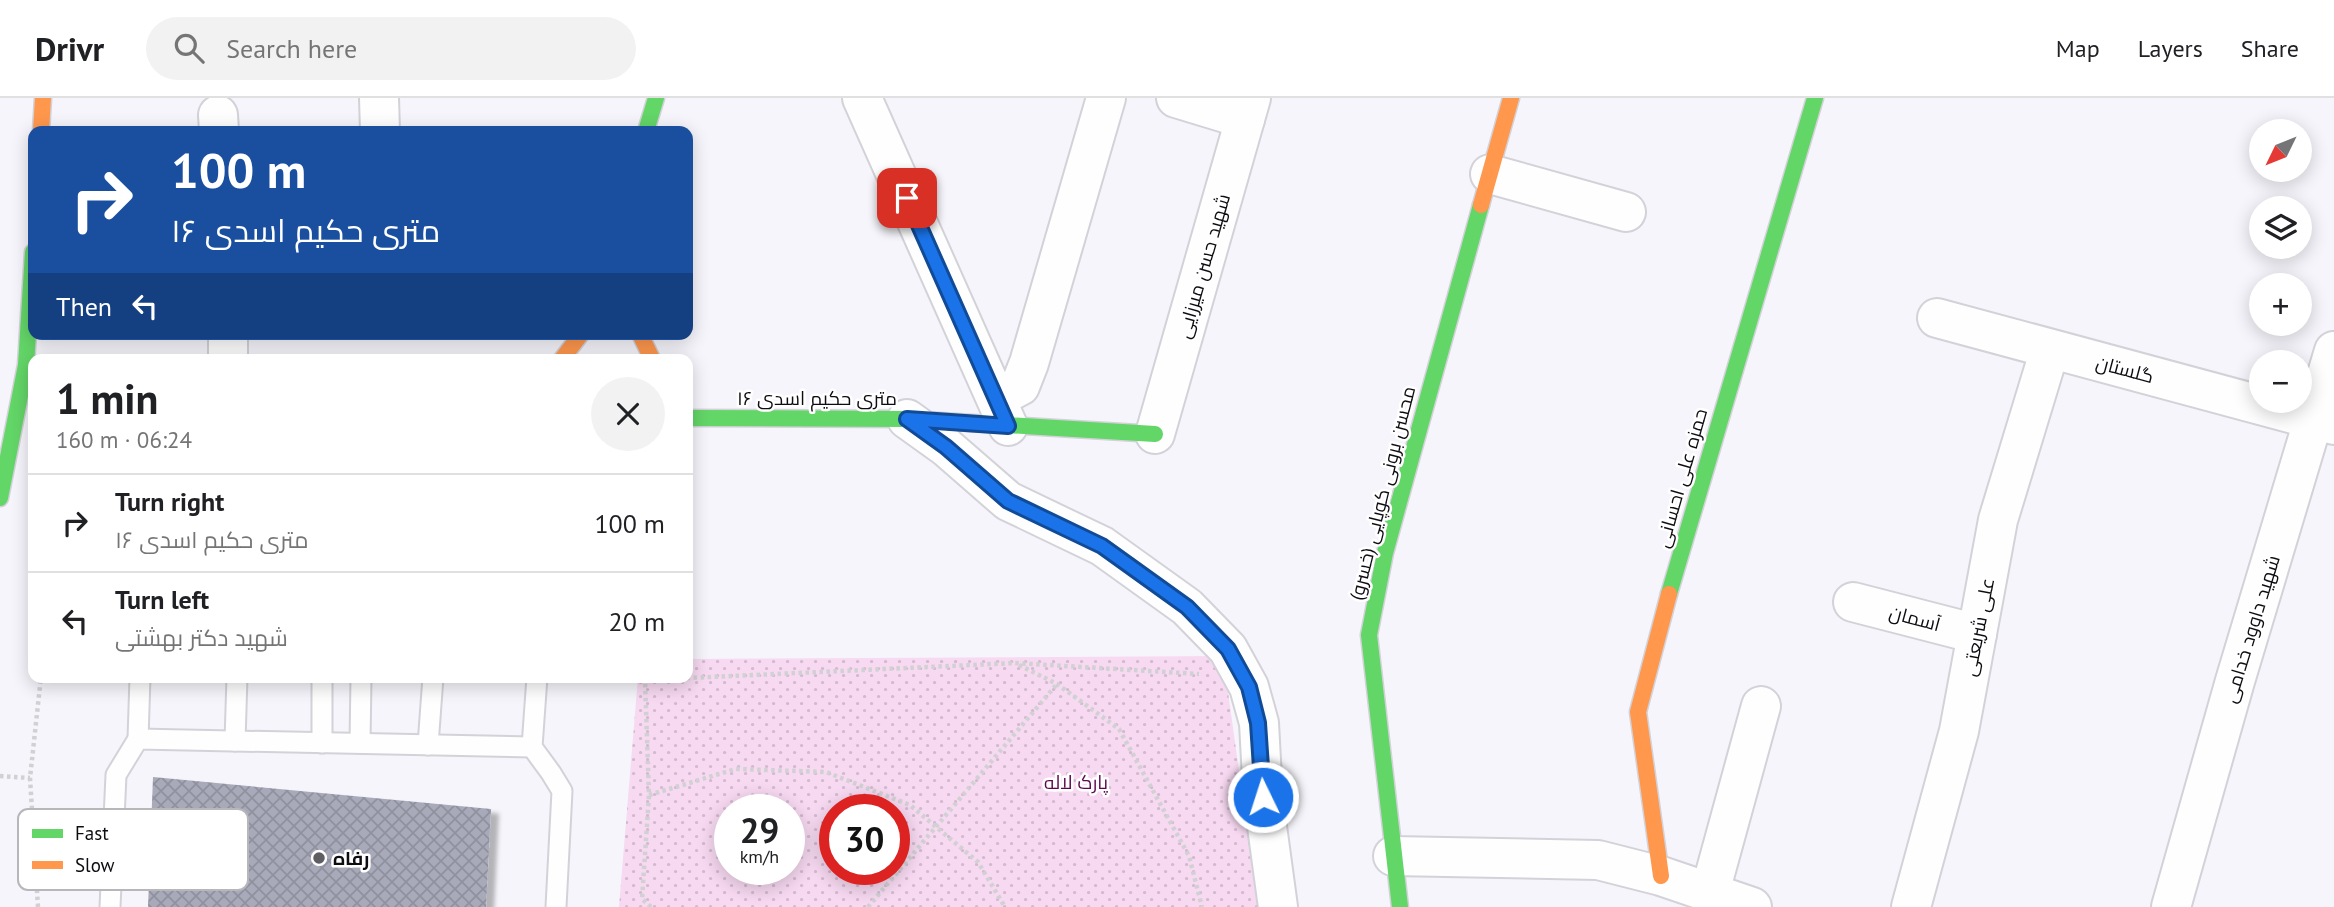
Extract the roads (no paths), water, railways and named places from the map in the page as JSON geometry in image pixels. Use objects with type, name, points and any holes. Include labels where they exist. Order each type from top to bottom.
[{"type":"street","points":[[41,126],[43,98]]},
{"type":"street","points":[[379,98],[380,126]]},
{"type":"street","points":[[648,126],[656,98]]},
{"type":"street","points":[[862,98],[1003,412]]},
{"type":"street","points":[[1003,412],[1020,386],[1029,363],[1106,98]]},
{"type":"street","points":[[1176,98],[1248,108]]},
{"type":"street","name":"محسن برونی کوپایی (خسرو)","points":[[1399,907],[1369,635],[1385,553],[1511,98]]},
{"type":"street","name":"حمزه علی احسانی","points":[[1661,876],[1638,712],[1667,600],[1815,98]]},
{"type":"street","name":"شهید حسن میرزایی","points":[[1155,434],[1248,108]]},
{"type":"street","points":[[1490,174],[1626,212]]},
{"type":"street","name":"گلستان","points":[[1937,318],[2324,422]]},
{"type":"street","points":[[0,498],[26,365],[28,333]]},
{"type":"street","points":[[566,354],[576,340]]},
{"type":"street","name":"علی شریعتی","points":[[1911,907],[1959,731],[1998,520],[2050,349]]},
{"type":"street","name":"شهید داوود خدامی","points":[[2171,907],[2324,422],[2334,351]]},
{"type":"street","name":"۱۶ متری حکیم اسدی","points":[[693,418],[907,419],[1003,412],[1155,434]]},
{"type":"street","points":[[16,417],[28,416]]},
{"type":"street","points":[[907,419],[946,447],[1008,501],[1102,546],[1187,607],[1228,649],[1249,687],[1258,723],[1263,797],[1278,907]]},
{"type":"street","name":"آسمان","points":[[1853,602],[1977,634]]},
{"type":"street","points":[[1710,892],[1761,706]]},
{"type":"street","points":[[1393,856],[1598,860],[1661,876],[1752,907]]},
{"type":"lane","points":[[114,809],[116,775],[138,739],[140,683]]},
{"type":"lane","points":[[235,741],[237,683]]},
{"type":"lane","points":[[322,683],[322,743]]},
{"type":"lane","points":[[360,743],[362,683]]},
{"type":"lane","points":[[428,745],[433,683]]},
{"type":"lane","points":[[537,683],[532,747],[562,791],[556,907]]},
{"type":"lane","points":[[138,739],[532,747]]},
{"type":"place","name":"رفاه","points":[[319,858]]},
{"type":"park label","name":"پارک لاله","points":[[1076,782]]}]
